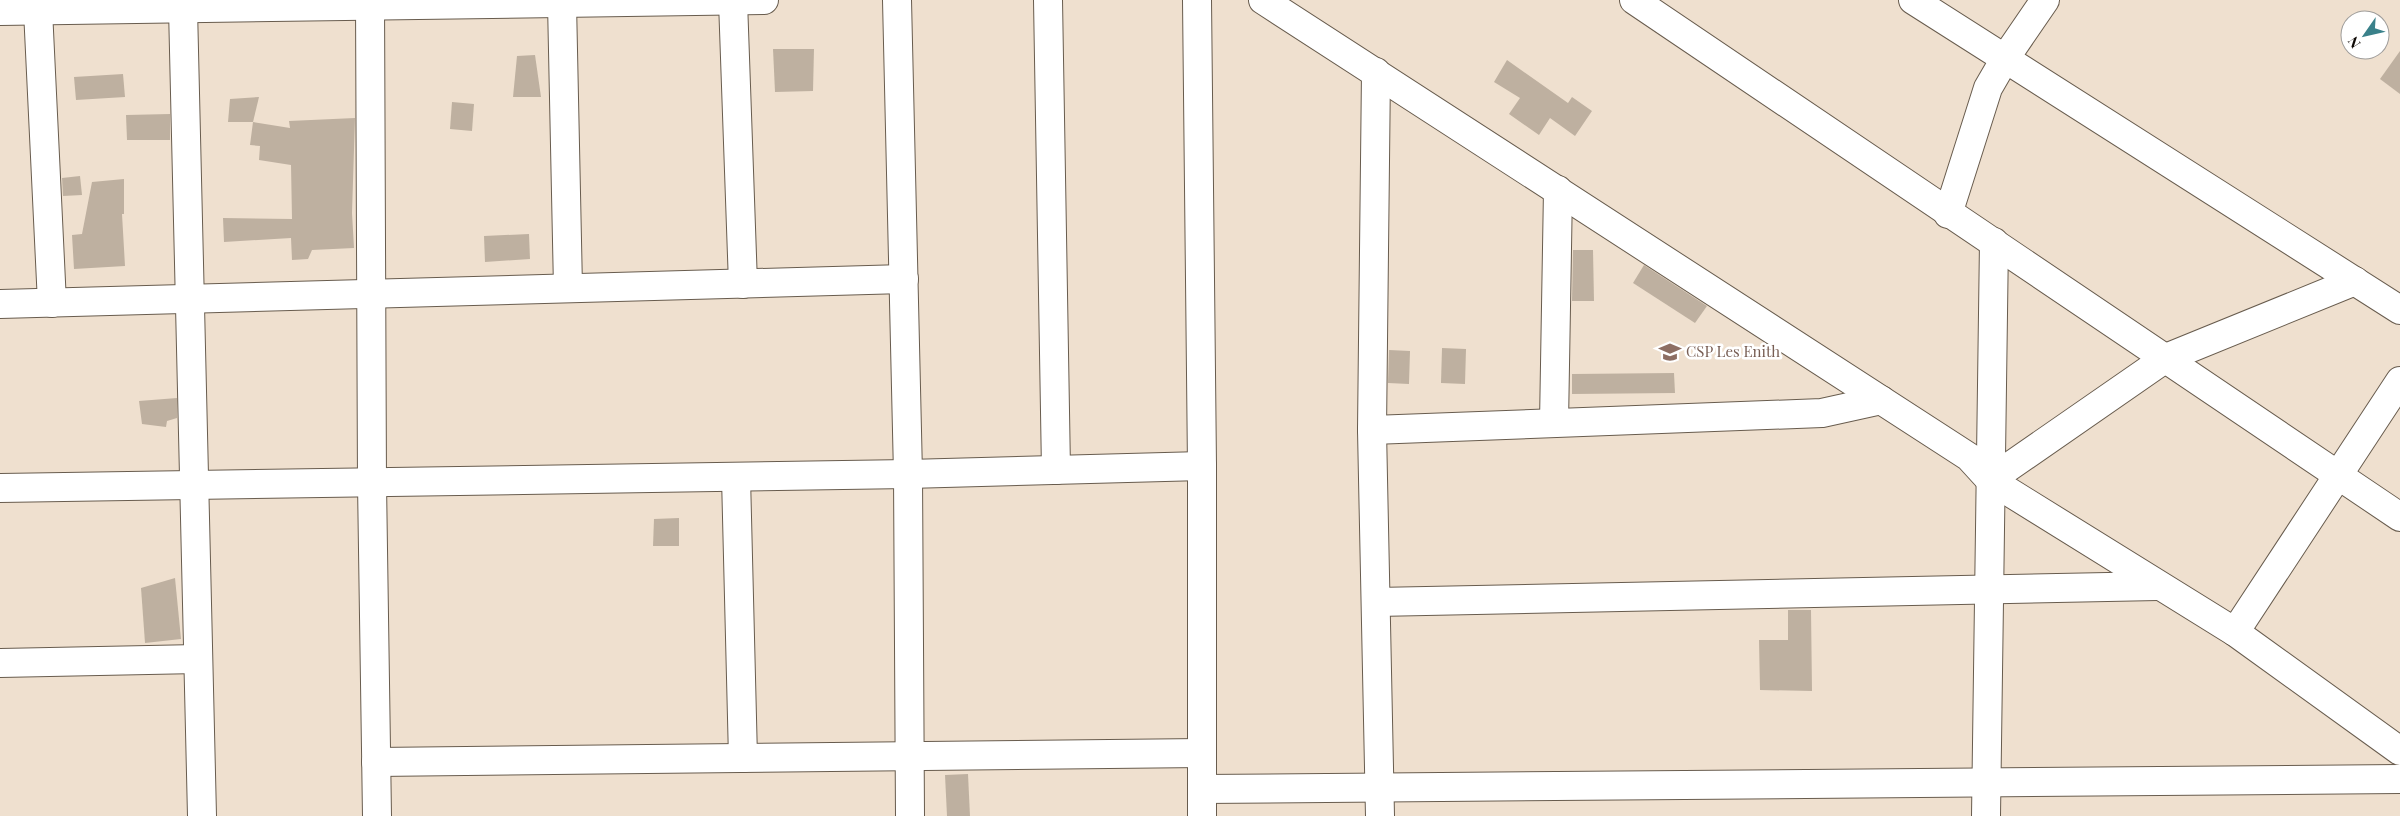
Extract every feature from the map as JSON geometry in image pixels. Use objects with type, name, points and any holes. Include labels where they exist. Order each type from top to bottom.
[{"type":"street","points":[[0,11],[370,3],[764,0]]},
{"type":"street","points":[[897,0],[908,474],[910,816]]},
{"type":"street","points":[[1048,0],[1056,470]]},
{"type":"street","points":[[1197,0],[1202,466],[1202,816]]},
{"type":"street","points":[[1263,0],[1969,457],[1990,480],[2158,586],[2235,632],[2400,751]]},
{"type":"street","points":[[1634,0],[1948,214],[1994,242],[2400,517]]},
{"type":"street","points":[[1913,0],[2006,57],[2400,310]]},
{"type":"street","points":[[1948,214],[1988,88],[2006,57],[2045,0]]},
{"type":"street","points":[[733,1],[743,284]]},
{"type":"street","points":[[370,3],[372,483],[377,816]]},
{"type":"street","points":[[562,3],[568,288]]},
{"type":"street","points":[[166,6],[190,299],[202,816]]},
{"type":"street","points":[[38,10],[52,302]]},
{"type":"street","points":[[1376,72],[1372,430],[1380,816]]},
{"type":"street","points":[[1554,423],[1558,190]]},
{"type":"street","points":[[1986,816],[1994,242]]},
{"type":"street","points":[[0,304],[904,279]]},
{"type":"street","points":[[1990,480],[2166,358],[2355,282]]},
{"type":"street","points":[[2235,632],[2400,381]]},
{"type":"street","points":[[1372,430],[1822,413],[1881,400]]},
{"type":"street","points":[[0,488],[908,474],[1202,466]]},
{"type":"street","points":[[736,477],[743,758]]},
{"type":"street","points":[[1376,602],[2158,586]]},
{"type":"street","points":[[0,662],[198,659]]},
{"type":"street","points":[[376,762],[1202,753]]},
{"type":"street","points":[[1202,789],[2400,779]]},
{"type":"building","points":[[773,49],[814,49],[813,91],[775,92]]},
{"type":"building","points":[[2400,51],[2400,94],[2380,79]]},
{"type":"building","points":[[535,55],[541,97],[513,97],[517,56]]},
{"type":"building","points":[[1507,60],[1568,103],[1572,97],[1592,111],[1575,136],[1550,118],[1539,135],[1509,114],[1520,98],[1494,82]]},
{"type":"building","points":[[123,74],[125,97],[76,100],[74,77]]},
{"type":"building","points":[[259,97],[253,122],[228,122],[230,99]]},
{"type":"building","points":[[452,102],[474,104],[472,131],[450,129]]},
{"type":"building","points":[[170,114],[170,140],[127,140],[126,115]]},
{"type":"building","points":[[355,118],[352,213],[354,248],[312,250],[308,259],[292,260],[291,238],[224,242],[223,218],[292,219],[291,165],[259,160],[260,146],[250,145],[253,122],[290,128],[289,121]]},
{"type":"building","points":[[80,176],[82,195],[63,196],[62,178]]},
{"type":"building","points":[[124,179],[124,214],[122,214],[125,266],[74,269],[72,235],[82,234],[92,182]]},
{"type":"building","points":[[529,234],[530,259],[485,262],[484,236]]},
{"type":"building","points":[[1573,250],[1593,250],[1594,301],[1572,301]]},
{"type":"building","points":[[1644,265],[1707,306],[1695,323],[1633,283]]},
{"type":"building","points":[[1442,348],[1466,349],[1465,384],[1441,383]]},
{"type":"building","points":[[1389,350],[1410,351],[1409,384],[1388,383]]},
{"type":"building","points":[[1674,373],[1675,393],[1572,394],[1572,374]]},
{"type":"building","points":[[177,398],[177,418],[167,421],[166,427],[142,424],[139,401]]},
{"type":"building","points":[[679,518],[679,546],[653,546],[654,519]]},
{"type":"building","points":[[175,578],[181,639],[145,643],[141,588]]},
{"type":"building","points":[[1788,610],[1811,610],[1812,691],[1760,690],[1759,640],[1788,640]]},
{"type":"building","points":[[968,774],[970,816],[947,816],[945,775]]},
{"type":"place","name":"CSP Les Enith","points":[[1670,352]]}]
